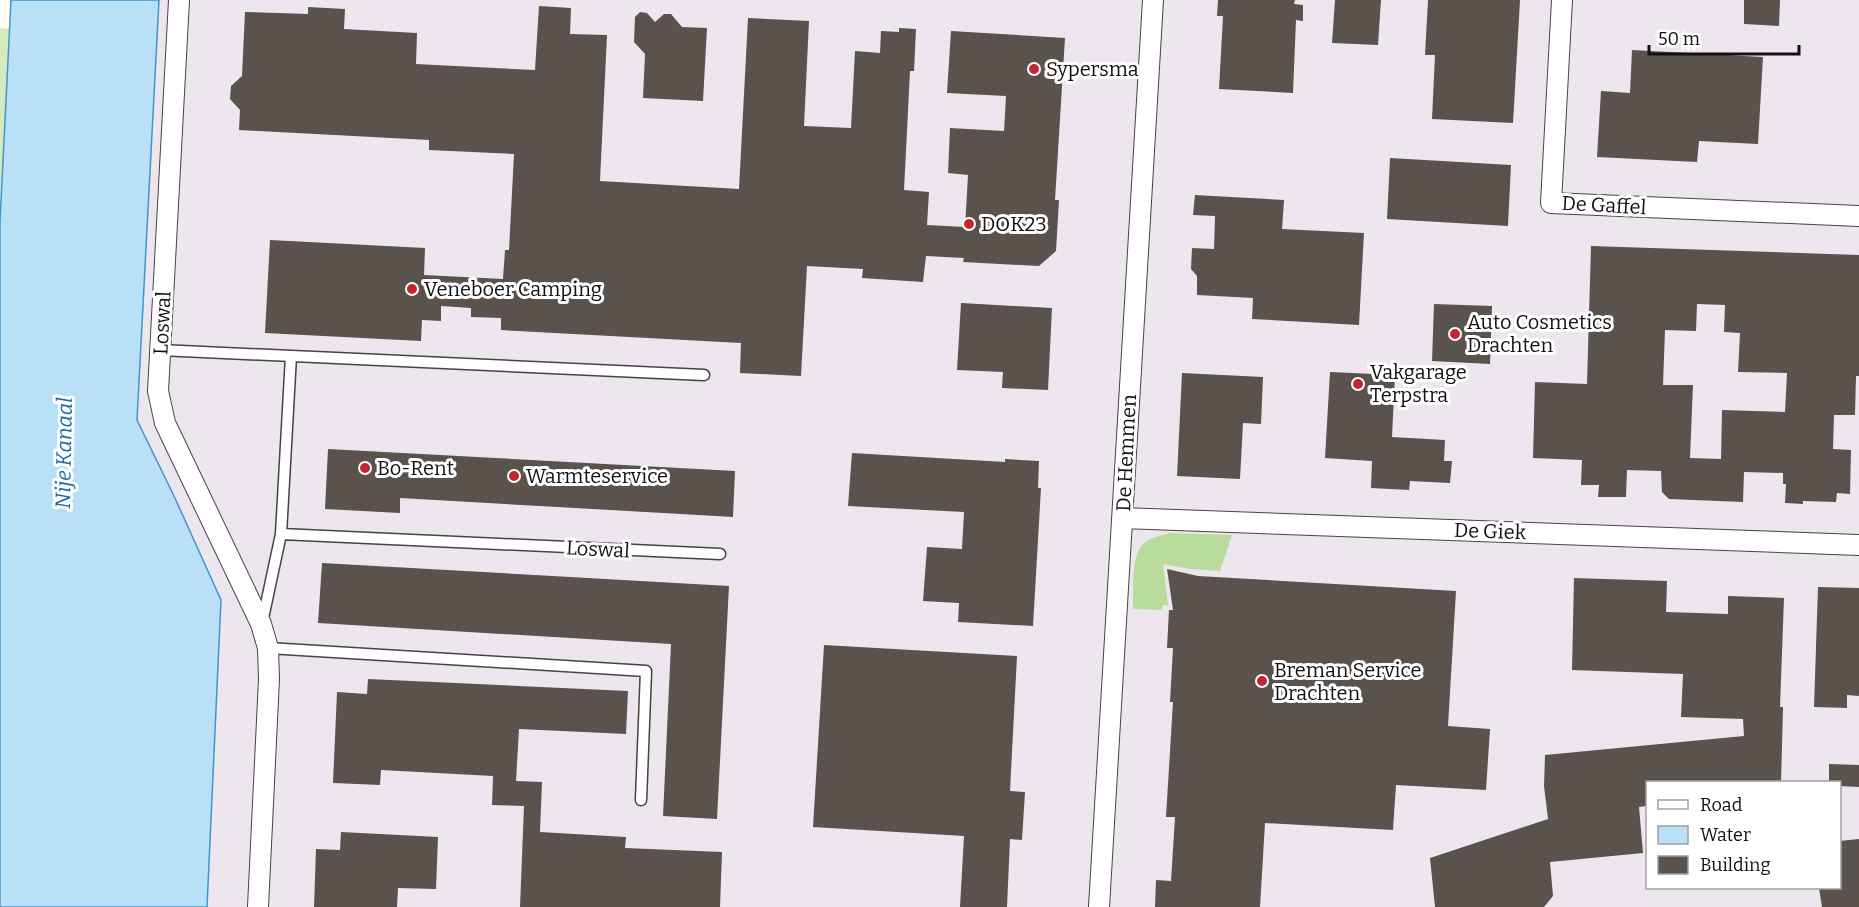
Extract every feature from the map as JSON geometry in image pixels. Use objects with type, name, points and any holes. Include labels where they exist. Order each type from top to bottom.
[{"type":"street","name":"Loswal","points":[[179,0],[158,391],[165,423],[261,624],[268,648],[269,679],[258,907]]},
{"type":"street","name":"De Hemmen","points":[[1099,907],[1153,0]]},
{"type":"street","name":"De Gaffel","points":[[1562,0],[1551,203],[1859,216]]},
{"type":"street","name":"De Giek","points":[[1122,518],[1859,545]]},
{"type":"lane","points":[[160,350],[704,375]]},
{"type":"lane","points":[[281,534],[291,356]]},
{"type":"lane","name":"Loswal","points":[[261,624],[281,534],[720,554]]},
{"type":"lane","points":[[268,648],[646,671],[641,800]]},
{"type":"shaded area","points":[[142,0],[1859,0],[1859,907],[195,907],[119,445]]},
{"type":"green space","points":[[0,28],[11,29],[0,221]]},
{"type":"green space","points":[[1169,533],[1232,535],[1220,571],[1163,564],[1168,605],[1163,605],[1162,610],[1133,609],[1134,566],[1139,550],[1149,540]]},
{"type":"water","name":"Nije Kanaal","points":[[11,0],[159,0],[137,420],[221,600],[207,907],[0,907],[0,221]]},
{"type":"building","points":[[1218,0],[1295,0],[1294,4],[1303,5],[1303,21],[1296,20],[1293,93],[1219,89],[1223,16],[1217,16]]},
{"type":"building","points":[[1335,0],[1381,0],[1378,45],[1332,43]]},
{"type":"building","points":[[1428,0],[1520,0],[1513,123],[1432,119],[1435,55],[1425,55]]},
{"type":"building","points":[[1744,0],[1780,0],[1779,26],[1744,24]]},
{"type":"building","points":[[539,6],[571,8],[570,34],[607,35],[600,181],[739,189],[748,18],[809,21],[804,126],[851,128],[855,51],[880,53],[881,31],[899,32],[899,28],[916,29],[914,71],[910,71],[904,190],[929,192],[927,225],[965,227],[968,175],[948,173],[950,128],[1004,131],[1006,96],[947,93],[951,31],[1065,38],[1055,200],[1059,200],[1056,251],[1039,266],[963,262],[964,258],[926,256],[923,282],[862,278],[863,269],[807,266],[801,376],[740,373],[741,343],[501,330],[501,318],[471,317],[471,308],[441,306],[441,321],[422,320],[421,341],[265,333],[270,240],[425,248],[424,275],[503,279],[505,250],[509,250],[514,154],[429,150],[429,140],[239,130],[240,110],[230,99],[231,86],[242,76],[245,12],[308,14],[308,7],[345,9],[344,29],[417,33],[416,64],[535,70]]},
{"type":"building","points":[[640,12],[647,13],[655,22],[664,14],[671,14],[682,27],[707,28],[703,101],[643,98],[645,54],[634,42],[635,17]]},
{"type":"building","points":[[1632,50],[1763,57],[1758,144],[1699,141],[1697,162],[1597,157],[1601,91],[1630,93]]},
{"type":"building","points":[[1390,158],[1511,165],[1508,226],[1387,219]]},
{"type":"building","points":[[1195,195],[1284,200],[1282,229],[1364,233],[1359,325],[1252,319],[1253,298],[1197,295],[1197,276],[1191,269],[1192,248],[1214,249],[1215,216],[1193,215]]},
{"type":"building","points":[[1591,246],[1859,255],[1859,376],[1856,376],[1855,415],[1834,415],[1833,449],[1851,450],[1850,494],[1837,493],[1836,502],[1785,503],[1786,484],[1783,484],[1783,473],[1744,472],[1743,502],[1669,499],[1662,492],[1661,471],[1627,470],[1626,497],[1598,497],[1599,485],[1581,485],[1582,460],[1533,458],[1535,382],[1587,384]],"holes":[[[1697,304],[1725,305],[1724,332],[1740,333],[1738,372],[1787,373],[1785,412],[1722,410],[1721,459],[1690,458],[1693,385],[1663,385],[1665,330],[1696,331]]]},
{"type":"building","points":[[961,303],[1052,308],[1048,390],[1002,388],[1003,372],[957,370]]},
{"type":"building","points":[[1434,304],[1492,306],[1490,364],[1432,361]]},
{"type":"building","points":[[1330,372],[1395,375],[1392,437],[1445,440],[1444,461],[1452,461],[1450,483],[1410,481],[1409,490],[1371,488],[1372,461],[1325,458]]},
{"type":"building","points":[[1182,373],[1263,377],[1261,424],[1243,423],[1240,479],[1177,476]]},
{"type":"building","points":[[328,449],[735,471],[733,517],[400,498],[400,513],[325,509]]},
{"type":"building","points":[[852,453],[1005,462],[1005,459],[1039,461],[1038,488],[1041,488],[1033,626],[958,622],[959,603],[923,601],[927,547],[962,549],[964,512],[848,506]]},
{"type":"building","points":[[322,563],[729,586],[717,819],[663,816],[671,644],[318,623]]},
{"type":"building","points":[[1167,569],[1198,576],[1456,591],[1448,726],[1490,729],[1486,790],[1396,785],[1393,830],[1265,823],[1260,907],[1155,907],[1156,880],[1171,881],[1175,817],[1166,817],[1173,702],[1170,702],[1173,648],[1167,648],[1169,610],[1173,610]]},
{"type":"building","points":[[1574,578],[1667,581],[1666,612],[1728,614],[1728,596],[1784,598],[1780,707],[1783,707],[1781,781],[1646,781],[1646,806],[1639,807],[1643,853],[1550,862],[1553,896],[1544,907],[1435,907],[1430,858],[1548,819],[1544,786],[1545,755],[1744,736],[1743,719],[1681,717],[1683,674],[1572,670]]},
{"type":"building","points":[[1818,587],[1859,588],[1859,696],[1847,695],[1847,708],[1814,707]]},
{"type":"building","points":[[824,645],[1017,656],[1010,791],[1025,792],[1022,840],[1010,839],[1007,907],[960,907],[964,836],[813,827]]},
{"type":"building","points":[[368,679],[628,691],[626,734],[519,729],[516,781],[542,782],[540,832],[626,837],[625,848],[722,852],[720,907],[520,907],[524,806],[492,805],[493,776],[381,770],[380,785],[333,783],[337,692],[367,694]]},
{"type":"building","points":[[1829,764],[1859,765],[1859,787],[1841,786],[1841,781],[1829,781]]},
{"type":"building","points":[[341,832],[438,837],[436,889],[398,888],[397,907],[314,907],[316,849],[340,850]]},
{"type":"building","points":[[1859,839],[1859,907],[1822,907],[1819,889],[1841,889],[1841,841]]},
{"type":"place","name":"Sypersma","points":[[1034,69]]},
{"type":"place","name":"DOK23","points":[[969,224]]},
{"type":"place","name":"Veneboer Camping","points":[[412,289]]},
{"type":"place","name":"Auto Cosmetics Drachten","points":[[1455,334]]},
{"type":"place","name":"Vakgarage Terpstra","points":[[1358,384]]},
{"type":"place","name":"Bo-Rent","points":[[365,468]]},
{"type":"place","name":"Warmteservice","points":[[514,476]]},
{"type":"place","name":"Breman Service Drachten","points":[[1262,681]]}]
